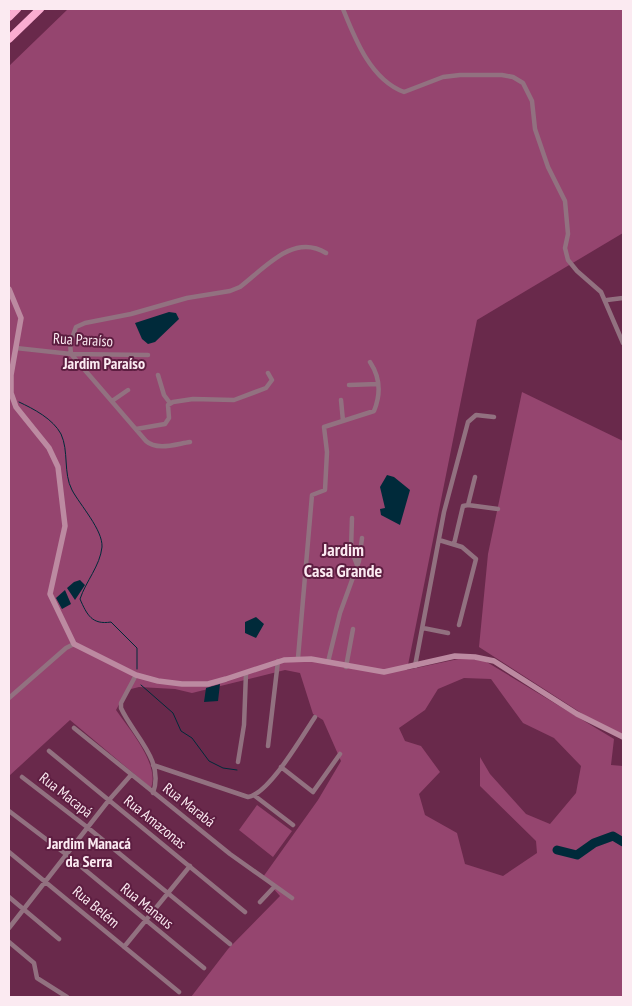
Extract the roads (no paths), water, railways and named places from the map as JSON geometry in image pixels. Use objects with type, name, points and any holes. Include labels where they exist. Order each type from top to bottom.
[{"type":"highway","points":[[9,17],[17,9]]},
{"type":"highway","points":[[9,39],[40,9]]},
{"type":"main road","points":[[9,289],[21,318],[10,380],[12,398],[22,416],[49,448],[59,471],[65,526],[50,594],[74,644],[136,675],[168,683],[208,684],[278,661],[298,658],[384,672],[462,656],[494,661],[576,714],[623,737]]},
{"type":"street","points":[[343,9],[366,58],[397,89],[404,92],[443,77],[482,74],[514,77],[523,83],[532,101],[536,128],[548,168],[565,201],[568,260],[607,300],[610,315],[623,343]]},
{"type":"street","points":[[190,442],[151,445],[71,354],[72,336],[79,325],[131,314],[202,294],[230,291],[240,287],[293,248],[308,245],[326,253]]},
{"type":"street","points":[[607,300],[623,298]]},
{"type":"street","name":"Rua Paraíso","points":[[16,348],[71,354],[148,355]]},
{"type":"street","points":[[298,658],[312,494],[325,490],[327,452],[324,427],[374,411],[378,402],[378,374],[370,362]]},
{"type":"street","points":[[170,403],[198,399],[228,401],[239,399],[269,386],[271,378],[268,373]]},
{"type":"street","points":[[136,429],[165,424],[169,418],[170,403],[164,395],[158,375]]},
{"type":"street","points":[[349,385],[378,384]]},
{"type":"street","points":[[112,401],[128,390]]},
{"type":"street","points":[[341,400],[343,421]]},
{"type":"street","points":[[416,666],[451,483],[468,422],[476,416],[494,416]]},
{"type":"street","points":[[468,505],[475,477]]},
{"type":"street","points":[[454,544],[460,512],[463,506],[498,509]]},
{"type":"street","points":[[352,518],[352,549],[357,565]]},
{"type":"street","points":[[328,662],[340,613],[357,565],[362,538]]},
{"type":"street","points":[[439,540],[454,544],[470,552],[476,559],[459,624]]},
{"type":"street","points":[[423,628],[448,633]]},
{"type":"street","points":[[346,667],[353,629]]},
{"type":"street","points":[[9,698],[66,648],[74,644]]},
{"type":"street","points":[[268,746],[278,661]]},
{"type":"street","points":[[238,762],[244,726],[246,673]]},
{"type":"street","points":[[136,675],[121,708],[145,746],[153,766],[156,783],[153,793]]},
{"type":"street","points":[[153,766],[248,797],[254,796],[261,792],[315,717]]},
{"type":"street","name":"Rua Marabá","points":[[74,728],[153,793],[292,898]]},
{"type":"street","name":"Rua Amazonas","points":[[49,751],[245,912]]},
{"type":"street","points":[[280,767],[313,792],[340,754]]},
{"type":"street","points":[[9,928],[87,827],[131,775]]},
{"type":"street","name":"Rua Macapá","points":[[22,778],[169,892],[230,944]]},
{"type":"street","points":[[254,796],[293,825]]},
{"type":"street","name":"Rua Manaus","points":[[9,811],[67,855],[204,968]]},
{"type":"street","name":"Rua Belém","points":[[9,852],[179,992]]},
{"type":"street","points":[[124,947],[190,866]]},
{"type":"street","points":[[260,902],[275,886]]},
{"type":"street","points":[[9,898],[59,939]]},
{"type":"street","points":[[9,942],[34,963],[37,978],[67,997]]},
{"type":"water","points":[[169,312],[176,313],[179,319],[155,342],[148,344],[142,339],[135,323]]},
{"type":"water","points":[[387,475],[394,477],[410,490],[400,525],[381,515],[380,509],[385,508],[380,487]]},
{"type":"water","points":[[80,580],[85,585],[75,600],[67,588]]},
{"type":"water","points":[[65,590],[71,604],[62,609],[56,598]]},
{"type":"water","points":[[256,617],[264,624],[256,638],[245,633],[245,622]]},
{"type":"water","points":[[220,684],[218,701],[204,702],[206,688]]},
{"type":"waterway","points":[[19,402],[48,419],[61,434],[65,448],[69,483],[95,525],[102,547],[99,561],[80,599],[91,618],[99,622],[111,622],[137,648],[137,669]]},
{"type":"waterway","points":[[141,685],[173,713],[181,731],[192,738],[209,761],[223,768],[237,770]]},
{"type":"waterway","points":[[557,850],[577,855],[594,843],[613,836],[623,842]]},
{"type":"district","name":"Jardim Paraíso","points":[[104,363]]},
{"type":"district","name":"Jardim Casa Grande","points":[[343,560]]},
{"type":"district","name":"Jardim Manacá da Serra","points":[[89,852]]}]
